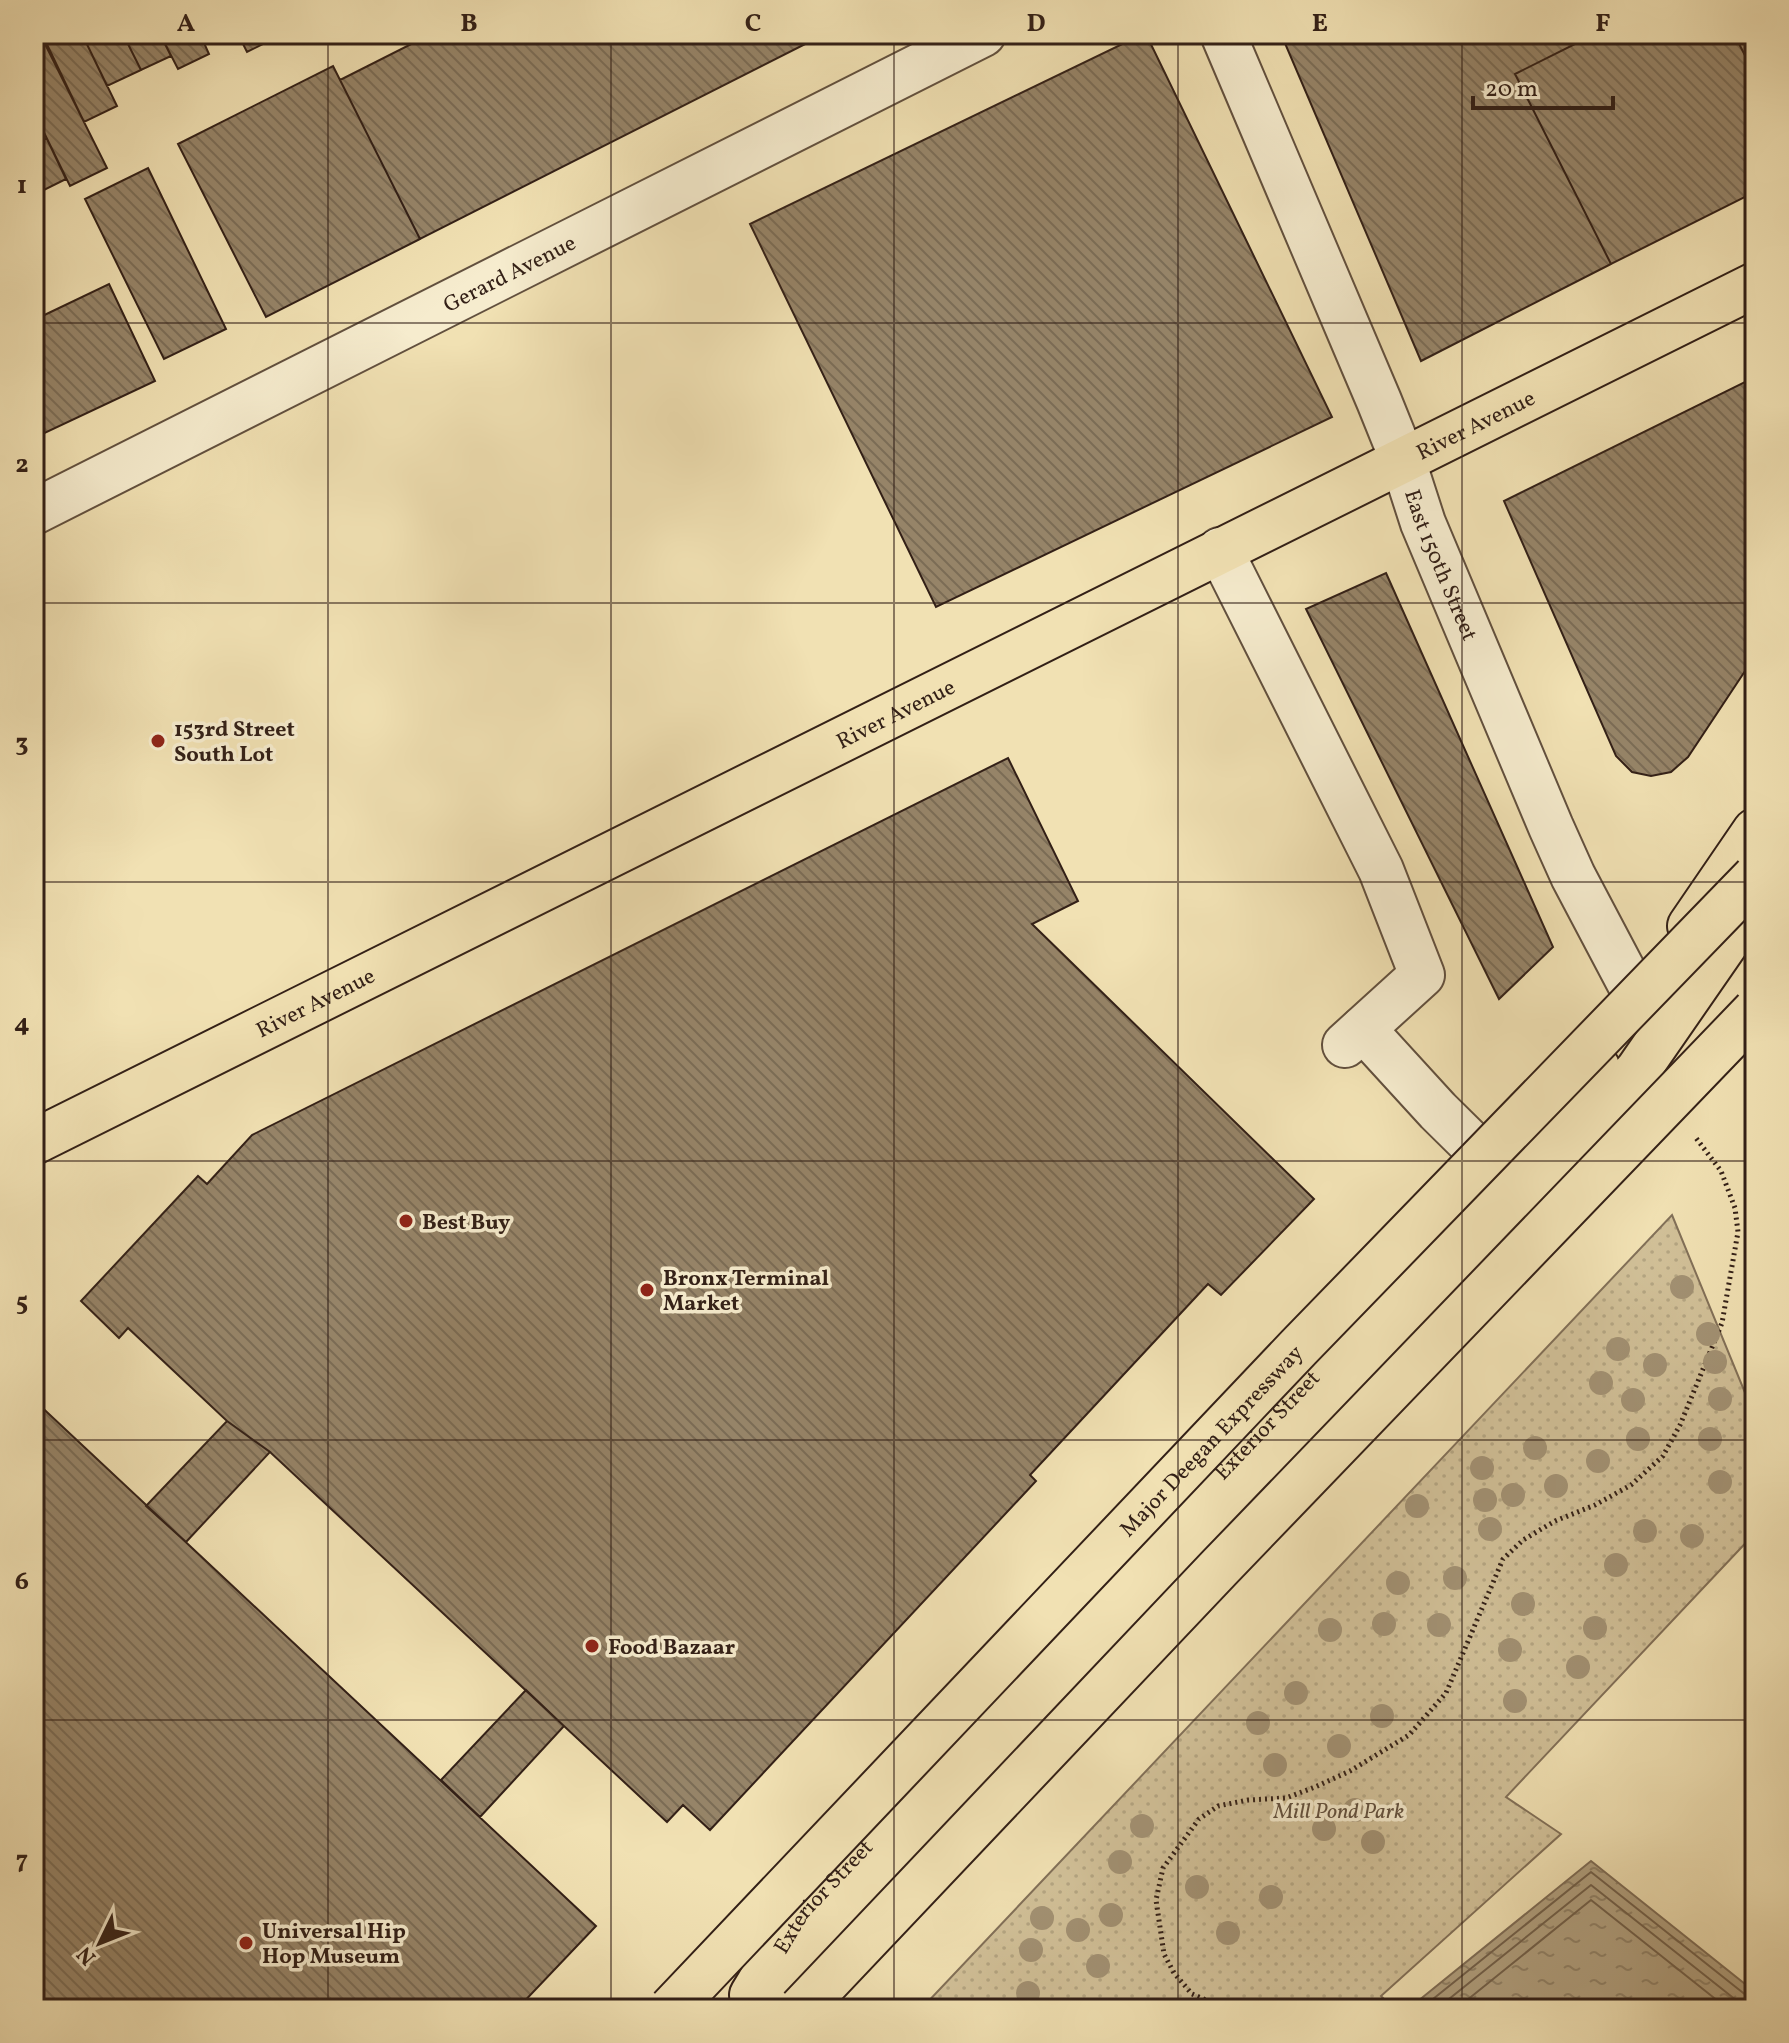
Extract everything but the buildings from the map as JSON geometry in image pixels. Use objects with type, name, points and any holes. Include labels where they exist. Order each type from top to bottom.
[{"type":"main road","name":"River Avenue","points":[[34,1142],[1402,458],[1755,285]]},
{"type":"main road","name":"Exterior Street","points":[[1514,1187],[1608,1054],[1639,1001],[1755,831]]},
{"type":"main road","name":"Major Deegan Expressway","points":[[671,2009],[1299,1347],[1755,877]]},
{"type":"main road","name":"Exterior Street","points":[[746,2002],[802,1912],[1514,1187],[1638,1070],[1755,901]]},
{"type":"main road","points":[[801,2009],[1219,1568],[1755,1011]]},
{"type":"street","name":"Gerard Avenue","points":[[34,512],[983,34]]},
{"type":"street","name":"East 150th Street","points":[[1223,34],[1402,458],[1423,523],[1567,864],[1639,1001]]},
{"type":"street","points":[[1220,550],[1381,870],[1422,975],[1354,1037],[1438,1111],[1514,1187]]},
{"type":"path","points":[[1227,2009],[1192,1994],[1174,1973],[1164,1954],[1156,1900],[1163,1868],[1199,1819],[1218,1806],[1248,1800],[1286,1798],[1361,1765],[1409,1735],[1446,1693],[1503,1559],[1523,1540],[1545,1527],[1631,1485],[1663,1456],[1680,1425],[1722,1323],[1738,1232],[1735,1208],[1721,1171],[1709,1154]]},
{"type":"green space","name":"Mill Pond Park","points":[[1672,1215],[1755,1417],[1755,1533],[1506,1797],[1561,1834],[1381,1996],[1394,2009],[921,2009]]},
{"type":"water","points":[[1591,1861],[1755,1992],[1755,2009],[1427,2009],[1418,2001]]},
{"type":"place","name":"153rd Street South Lot","points":[[158,741]]},
{"type":"place","name":"Best Buy","points":[[406,1221]]},
{"type":"place","name":"Bronx Terminal Market","points":[[647,1290]]},
{"type":"place","name":"Food Bazaar","points":[[592,1646]]},
{"type":"place","name":"Universal Hip Hop Museum","points":[[246,1943]]}]
